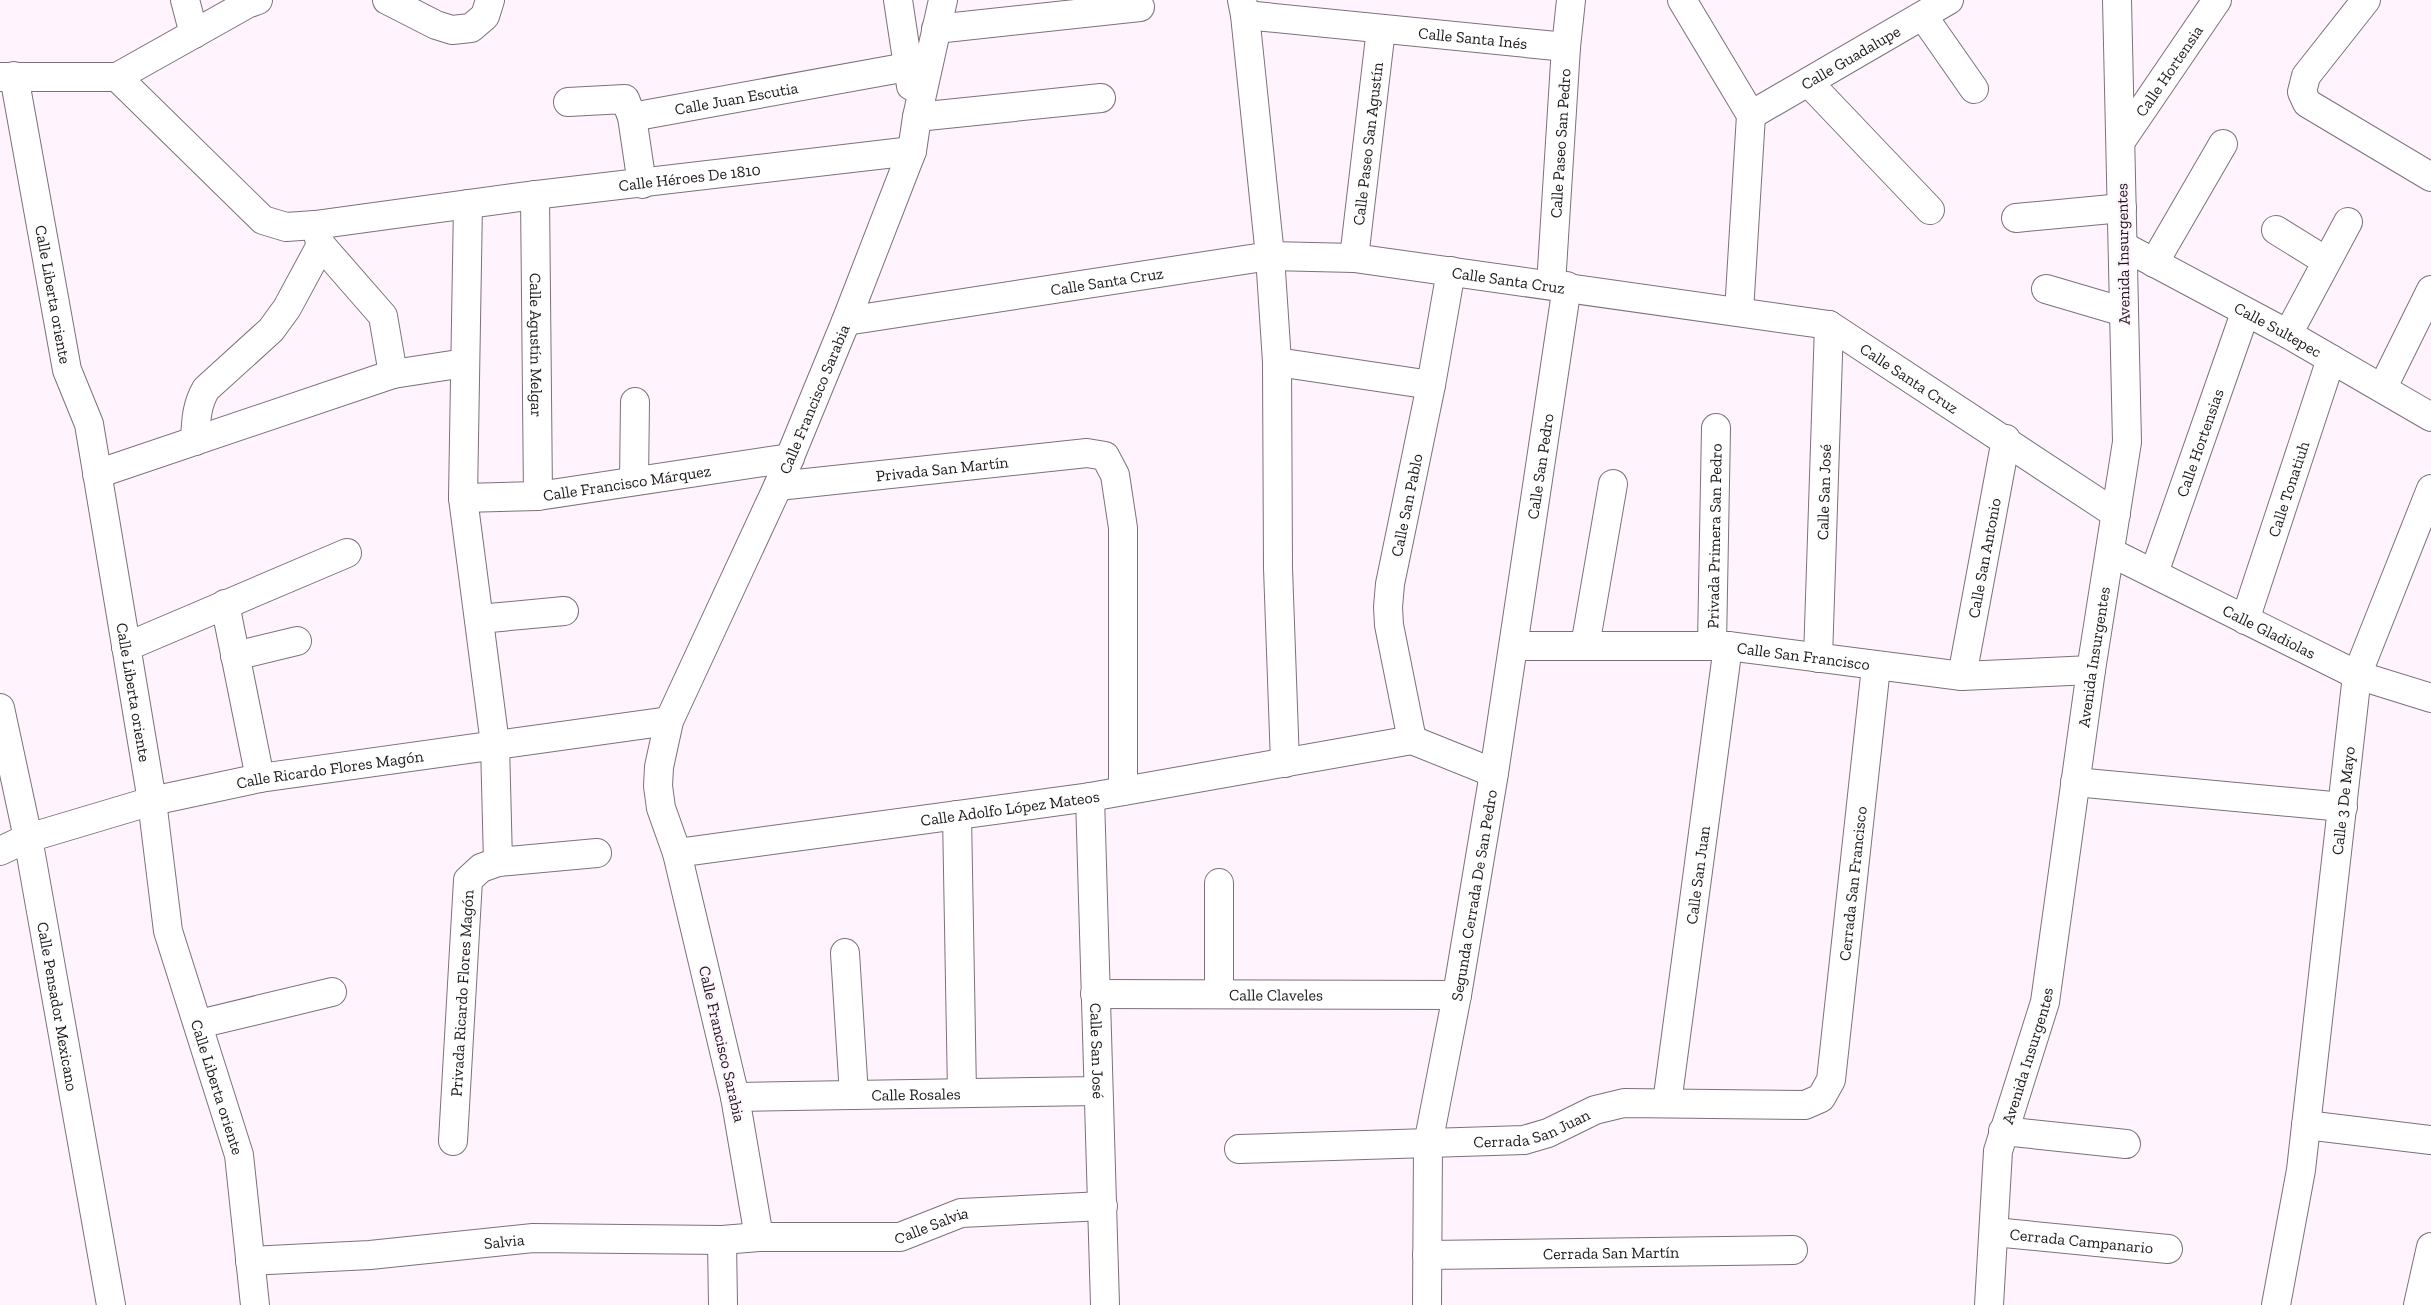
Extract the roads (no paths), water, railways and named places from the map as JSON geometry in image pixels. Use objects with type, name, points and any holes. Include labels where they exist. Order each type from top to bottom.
[{"type":"street","points":[[185,0],[194,34]]},
{"type":"street","points":[[7,77],[117,77],[247,4],[258,0]]},
{"type":"street","points":[[387,0],[436,25],[452,30],[471,28],[484,16],[490,0]]},
{"type":"street","points":[[898,0],[907,67],[917,116],[1100,98]]},
{"type":"street","name":"Calle Francisco Sarabia","points":[[759,1237],[736,1097],[677,853],[661,808],[658,786],[668,721],[790,458],[846,322],[912,151],[917,116],[943,0]]},
{"type":"street","name":"Calle Paseo San Pedro","points":[[1559,285],[1566,47],[1571,0]]},
{"type":"street","points":[[1682,0],[1751,115],[1739,312]]},
{"type":"street","name":"Calle Guadalupe","points":[[1751,115],[1949,0]]},
{"type":"street","name":"Avenida Insurgentes","points":[[1988,1305],[1998,1151],[2045,1002],[2091,670],[2127,442],[2117,0]]},
{"type":"street","name":"Calle Hortensia","points":[[2121,141],[2217,0]]},
{"type":"street","points":[[2366,0],[2306,76],[2302,92],[2307,103],[2431,177]]},
{"type":"street","points":[[936,30],[1140,7]]},
{"type":"street","points":[[1243,7],[1270,256],[1277,362],[1278,568],[1285,763]]},
{"type":"street","name":"Calle Santa Inés","points":[[1243,7],[1281,9],[1381,29],[1566,47]]},
{"type":"street","points":[[1923,16],[1974,89]]},
{"type":"street","name":"Calle Paseo San Agustín","points":[[1354,258],[1381,29]]},
{"type":"street","name":"Calle Juan Escutia","points":[[632,116],[907,67]]},
{"type":"street","name":"Calle Liberta oriente","points":[[7,77],[68,370],[89,424],[152,801],[168,930],[240,1155],[254,1305]]},
{"type":"street","name":"Calle Héroes De 1810","points":[[117,77],[263,220],[318,235],[468,204],[912,151]]},
{"type":"street","points":[[1809,83],[1930,210]]},
{"type":"street","points":[[568,102],[625,99],[632,116],[642,184]]},
{"type":"street","points":[[2154,263],[2223,144]]},
{"type":"street","name":"Calle Agustín Melgar","points":[[535,195],[538,496]]},
{"type":"street","points":[[468,204],[464,498],[496,744],[498,862]]},
{"type":"street","points":[[2016,218],[2122,208]]},
{"type":"street","points":[[2288,334],[2348,222]]},
{"type":"street","points":[[2276,230],[2326,261]]},
{"type":"street","points":[[195,440],[196,413],[199,400],[206,389],[271,330],[287,308],[318,235],[383,316],[393,374]]},
{"type":"street","name":"Calle Sultepec","points":[[2123,246],[2288,334],[2383,387],[2431,417]]},
{"type":"street","name":"Calle Santa Cruz","points":[[846,322],[1270,256],[1354,258],[1829,324],[2116,514]]},
{"type":"street","name":"Calle San Pablo","points":[[1412,740],[1389,625],[1388,607],[1390,584],[1431,386],[1451,271]]},
{"type":"street","name":"Calle San Pedro","points":[[1514,646],[1559,285]]},
{"type":"street","points":[[2046,290],[2124,312]]},
{"type":"street","points":[[2383,387],[2431,290]]},
{"type":"street","name":"Calle Hortensias","points":[[2154,573],[2246,312]]},
{"type":"street","name":"Calle San José","points":[[1818,658],[1829,324]]},
{"type":"street","name":"Calle Tonatiuh","points":[[2244,620],[2331,359]]},
{"type":"street","points":[[1277,362],[1431,386]]},
{"type":"street","points":[[97,474],[393,374],[465,363]]},
{"type":"street","points":[[634,481],[635,402]]},
{"type":"street","name":"Privada Primera San Pedro","points":[[1716,428],[1720,646]]},
{"type":"street","name":"Calle San Antonio","points":[[1962,676],[2006,440]]},
{"type":"street","name":"Privada San Martín","points":[[778,486],[1087,453],[1105,456],[1115,475],[1123,528],[1123,791]]},
{"type":"street","name":"Calle Francisco Márquez","points":[[464,498],[538,496],[790,458]]},
{"type":"street","points":[[1585,646],[1613,484]]},
{"type":"street","name":"Calle 3 De Mayo","points":[[2276,1305],[2301,1170],[2357,675],[2431,489]]},
{"type":"street","name":"Calle Gladiolas","points":[[2110,552],[2357,675],[2431,698]]},
{"type":"street","points":[[126,647],[347,553]]},
{"type":"street","points":[[225,604],[260,778]]},
{"type":"street","points":[[479,619],[564,610]]},
{"type":"street","points":[[235,656],[297,641]]},
{"type":"street","name":"Calle San Francisco","points":[[1514,646],[1720,646],[1876,667],[1962,676],[2091,670]]},
{"type":"street","name":"Segunda Cerrada De San Pedro","points":[[1428,1144],[1457,995],[1514,646]]},
{"type":"street","name":"Calle San Juan","points":[[1668,1103],[1720,646]]},
{"type":"street","name":"Cerrada San Francisco","points":[[1821,1098],[1831,1080],[1876,667]]},
{"type":"street","name":"Calle Pensador Mexicano","points":[[0,708],[28,838],[111,1305]]},
{"type":"street","name":"Calle Ricardo Flores Magón","points":[[0,851],[28,838],[152,801],[260,778],[668,721]]},
{"type":"street","points":[[1412,740],[1494,773]]},
{"type":"street","name":"Calle Adolfo López Mateos","points":[[677,853],[1090,797],[1412,740]]},
{"type":"street","points":[[2075,782],[2343,807]]},
{"type":"street","name":"Calle San José","points":[[1090,797],[1105,1305]]},
{"type":"street","points":[[957,815],[962,1093]]},
{"type":"street","name":"Privada Ricardo Flores Magón","points":[[453,1141],[468,880],[480,868],[498,862],[597,853]]},
{"type":"street","points":[[1219,994],[1220,883]]},
{"type":"street","points":[[845,953],[854,1095]]},
{"type":"street","points":[[199,1024],[332,992]]},
{"type":"street","name":"Calle Claveles","points":[[1095,994],[1457,995]]},
{"type":"street","name":"Calle Rosales","points":[[736,1097],[1098,1091]]},
{"type":"street","name":"Cerrada San Juan","points":[[1239,1149],[1524,1140],[1548,1133],[1595,1110],[1624,1103],[1805,1105],[1821,1098]]},
{"type":"street","points":[[2306,1125],[2431,1140]]},
{"type":"street","points":[[2003,1131],[2126,1144]]},
{"type":"street","points":[[1427,1305],[1428,1144]]},
{"type":"street","name":"Calle Salvia","points":[[759,1237],[900,1237],[961,1213],[1103,1206]]},
{"type":"street","name":"Cerrada Campanario","points":[[1994,1232],[2168,1249]]},
{"type":"street","name":"Salvia","points":[[250,1261],[370,1255],[533,1238],[722,1240],[759,1237]]},
{"type":"street","points":[[722,1240],[723,1305]]},
{"type":"street","points":[[2418,1305],[2431,1247]]},
{"type":"street","name":"Cerrada San Martín","points":[[1427,1255],[1793,1250]]}]
